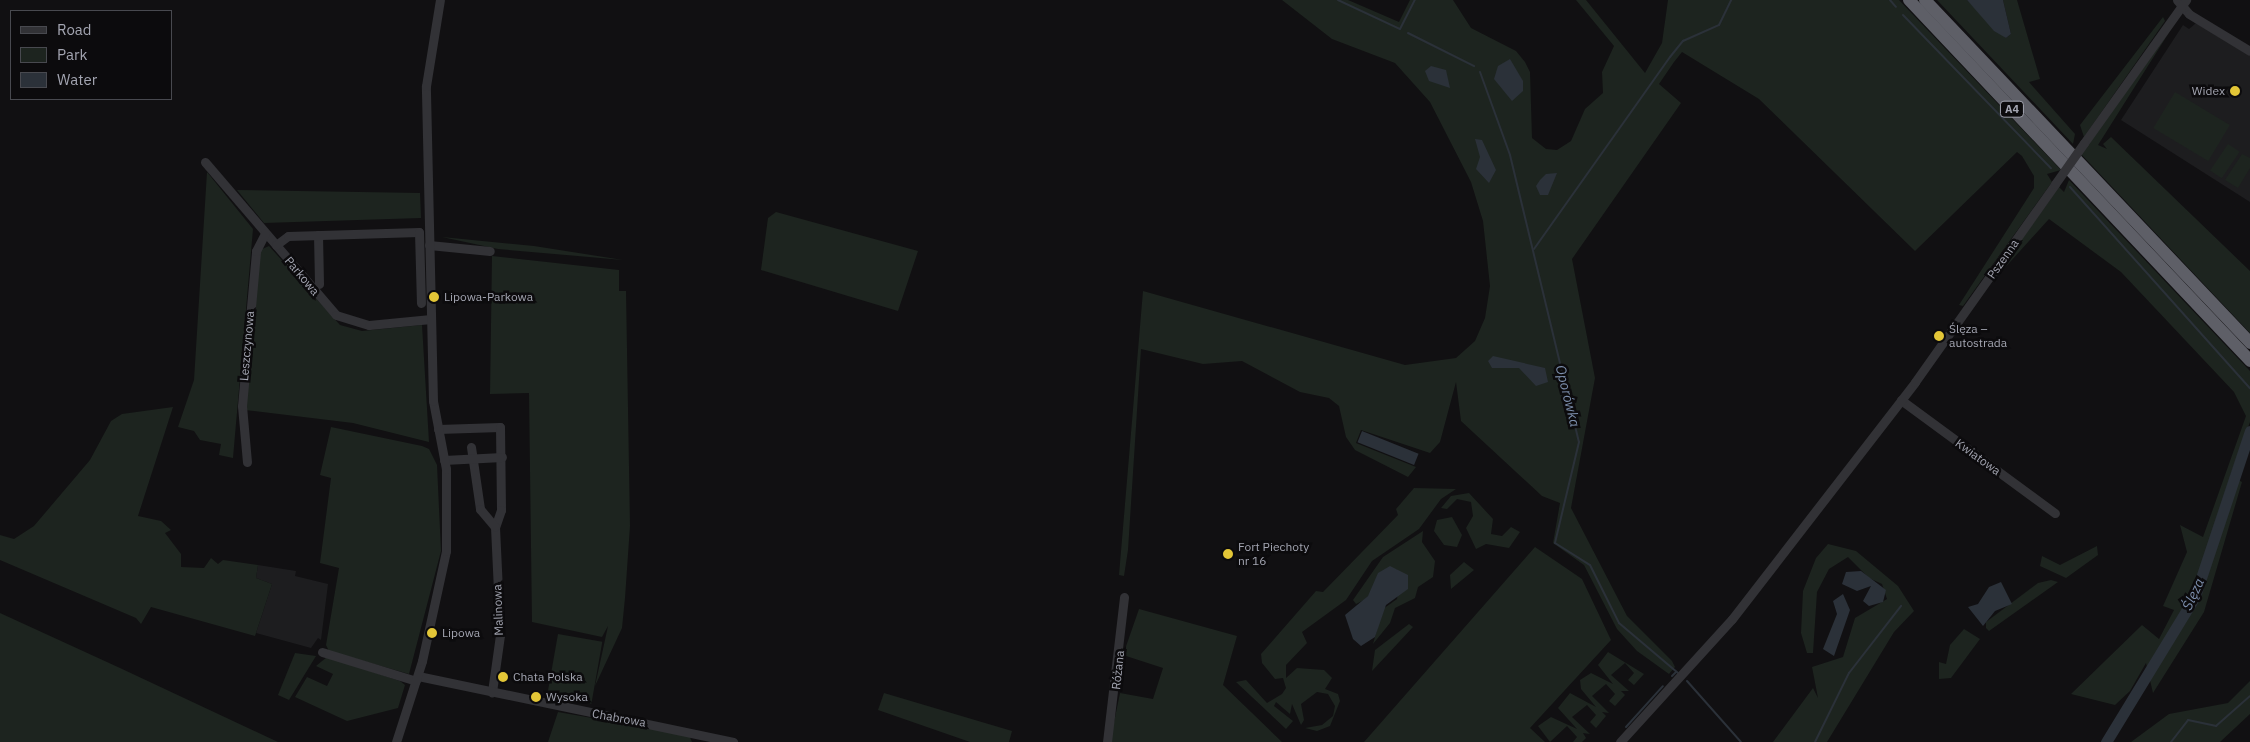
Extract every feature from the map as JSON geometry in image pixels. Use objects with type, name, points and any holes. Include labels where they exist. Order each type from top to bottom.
[{"type":"highway","name":"A4","points":[[1909,0],[2250,361]]},
{"type":"highway","name":"A4","points":[[1925,0],[2250,343]]},
{"type":"street","points":[[396,742],[416,680],[446,551],[444,460],[438,430],[431,319],[426,72],[440,0]]},
{"type":"street","points":[[2181,2],[2250,51]]},
{"type":"street","name":"Pszenna","points":[[1620,742],[1732,619],[1811,511],[1901,400],[2084,143],[2181,2]]},
{"type":"street","name":"Parkowa","points":[[205,162],[265,233],[343,319],[369,325],[431,319]]},
{"type":"street","points":[[276,245],[288,236],[419,232],[421,303]]},
{"type":"street","name":"Leszczynowa","points":[[247,462],[242,406],[256,251],[265,233]]},
{"type":"street","points":[[318,235],[319,284]]},
{"type":"street","points":[[429,242],[490,251]]},
{"type":"street","name":"Kwiatowa","points":[[1901,400],[2055,513]]},
{"type":"street","name":"Malinowa","points":[[438,430],[500,427],[502,457],[501,510],[495,527],[500,635],[492,692]]},
{"type":"street","points":[[471,447],[480,509],[495,527]]},
{"type":"street","points":[[444,460],[502,457]]},
{"type":"street","name":"Różana","points":[[1107,742],[1124,596]]},
{"type":"street","name":"Chabrowa","points":[[322,652],[416,680],[492,692],[692,730],[733,742]]},
{"type":"shaded area","points":[[2196,23],[2250,56],[2250,202],[2121,120],[2183,25],[2189,29]]},
{"type":"shaded area","points":[[258,565],[296,571],[295,576],[328,584],[321,640],[318,638],[311,648],[256,633],[272,584],[256,578]]},
{"type":"green space","points":[[1282,0],[1348,0],[1399,22],[1410,0],[1453,0],[1471,28],[1516,51],[1525,62],[1530,72],[1532,138],[1546,149],[1557,150],[1571,141],[1585,109],[1603,93],[1602,72],[1614,46],[1576,0],[1586,0],[1645,73],[1662,43],[1668,0],[1899,0],[2061,170],[2047,174],[2052,182],[1963,306],[1959,305],[2034,188],[2034,176],[2022,156],[2017,152],[1915,251],[1759,99],[1682,52],[1674,62],[1659,84],[1681,103],[1572,259],[1595,378],[1571,508],[1627,616],[1672,661],[1675,667],[1669,674],[1637,651],[1617,629],[1584,565],[1553,543],[1560,503],[1542,496],[1461,421],[1456,382],[1440,442],[1430,453],[1361,430],[1356,443],[1416,467],[1408,477],[1355,450],[1346,437],[1339,406],[1329,398],[1300,392],[1242,361],[1203,364],[1141,349],[1128,550],[1124,576],[1119,575],[1143,291],[1405,365],[1456,358],[1475,341],[1485,318],[1490,286],[1483,221],[1471,182],[1430,102],[1395,63],[1332,39]]},
{"type":"green space","points":[[1937,0],[1967,0],[2006,38],[2011,34],[2003,0],[2017,0],[2040,79],[2029,82],[2075,134],[2073,144]]},
{"type":"green space","points":[[2163,17],[2165,21],[2084,137],[2080,125]]},
{"type":"green space","points":[[2170,31],[2098,145],[2107,149],[2103,144],[2111,137],[2250,271],[2250,333],[2081,154]]},
{"type":"green space","points":[[2175,92],[2230,125],[2208,161],[2153,128]]},
{"type":"green space","points":[[2228,144],[2240,152],[2222,178],[2210,171]]},
{"type":"green space","points":[[2242,154],[2250,158],[2250,168],[2238,188],[2225,180]]},
{"type":"green space","points":[[207,172],[253,229],[233,458],[219,455],[221,444],[200,440],[194,431],[178,427],[194,380]]},
{"type":"green space","points":[[2069,180],[2250,371],[2250,422],[2230,476],[2242,482],[2204,612],[2153,693],[2146,663],[2130,691],[2115,705],[2071,694],[2142,625],[2159,639],[2174,610],[2163,606],[2187,552],[2180,525],[2203,537],[2246,416],[2234,392],[2121,272],[2049,219],[1991,283],[2059,187],[2064,192]]},
{"type":"green space","points":[[237,190],[420,193],[421,218],[264,223]]},
{"type":"green space","points":[[776,212],[918,251],[898,311],[761,270],[768,218]]},
{"type":"green space","points":[[442,237],[534,246],[623,260],[498,249]]},
{"type":"green space","points":[[269,246],[340,325],[362,331],[422,325],[429,442],[353,423],[245,410],[260,250]]},
{"type":"green space","points":[[492,256],[619,270],[619,291],[626,291],[630,526],[625,598],[622,628],[595,686],[608,626],[602,637],[532,622],[529,393],[490,394]]},
{"type":"green space","points":[[173,407],[138,516],[161,521],[171,530],[165,533],[181,554],[181,567],[204,568],[211,558],[218,564],[223,560],[258,565],[256,578],[272,584],[255,636],[151,607],[141,624],[136,618],[0,560],[0,535],[14,539],[34,526],[90,460],[111,421],[122,414]]},
{"type":"green space","points":[[331,427],[422,446],[429,449],[437,465],[441,551],[409,674],[329,651],[326,645],[339,568],[320,563],[331,478],[320,475]]},
{"type":"green space","points":[[1414,488],[1456,489],[1441,499],[1419,529],[1372,561],[1346,600],[1302,632],[1307,643],[1286,665],[1286,678],[1297,668],[1324,670],[1332,678],[1325,689],[1338,694],[1340,701],[1330,726],[1317,731],[1305,728],[1322,725],[1333,716],[1335,706],[1328,694],[1317,692],[1301,704],[1304,720],[1301,725],[1292,704],[1290,714],[1276,702],[1274,706],[1293,721],[1286,729],[1236,682],[1246,680],[1267,703],[1282,694],[1286,688],[1283,678],[1275,679],[1262,663],[1261,654],[1316,591],[1323,592],[1398,515],[1396,509]]},
{"type":"green space","points":[[1469,493],[1493,519],[1491,534],[1502,536],[1511,527],[1520,532],[1509,548],[1486,544],[1476,549],[1466,528],[1473,516],[1471,502],[1457,499],[1447,509],[1441,508],[1451,496]]},
{"type":"green space","points":[[1452,517],[1462,535],[1457,547],[1444,545],[1434,531],[1437,520]]},
{"type":"green space","points":[[1423,531],[1422,542],[1435,561],[1433,577],[1418,587],[1415,598],[1395,608],[1390,623],[1373,644],[1383,609],[1397,599],[1401,574],[1396,569],[1364,600],[1356,604],[1353,600],[1383,557]]},
{"type":"green space","points":[[1828,544],[1856,551],[1898,586],[1914,611],[1894,632],[1827,742],[1773,742],[1813,688],[1818,698],[1812,667],[1843,657],[1855,618],[1887,599],[1882,584],[1869,578],[1848,557],[1829,569],[1817,592],[1813,653],[1807,653],[1801,633],[1803,591],[1816,558]]},
{"type":"green space","points":[[2097,546],[2098,555],[2066,578],[2040,566],[2042,556],[2060,565]]},
{"type":"green space","points":[[1535,547],[1582,579],[1611,640],[1530,728],[1545,742],[1364,742]]},
{"type":"green space","points":[[1464,562],[1474,570],[1451,589],[1450,575]]},
{"type":"green space","points":[[2051,580],[2058,582],[1989,631],[1986,628],[1986,622],[2038,583]]},
{"type":"green space","points":[[1139,609],[1237,636],[1223,685],[1282,742],[1110,742],[1120,693],[1153,699],[1163,668],[1123,655]]},
{"type":"green space","points":[[0,613],[120,668],[278,742],[0,742]]},
{"type":"green space","points":[[1409,624],[1413,627],[1372,671],[1375,650]]},
{"type":"green space","points":[[1964,629],[1980,639],[1951,678],[1939,679],[1939,662],[1946,664],[1950,645]]},
{"type":"green space","points":[[558,634],[602,642],[591,704],[547,696]]},
{"type":"green space","points":[[1608,652],[1644,674],[1634,685],[1628,680],[1634,673],[1625,663],[1611,675],[1629,691],[1621,691],[1625,695],[1615,706],[1609,701],[1615,694],[1606,684],[1592,696],[1609,713],[1602,712],[1606,716],[1596,728],[1590,722],[1596,715],[1587,705],[1572,717],[1590,734],[1583,733],[1586,738],[1582,742],[1573,742],[1577,737],[1567,726],[1550,742],[1538,726],[1551,717],[1577,729],[1558,708],[1570,693],[1596,707],[1581,689],[1580,680],[1591,673],[1613,684],[1598,665]]},
{"type":"green space","points":[[295,653],[316,656],[289,700],[278,695]]},
{"type":"green space","points":[[327,657],[400,681],[405,685],[398,708],[347,721],[295,697],[307,677],[327,686],[333,674],[316,666]]},
{"type":"green space","points":[[2250,681],[2250,714],[2220,742],[2131,742],[2169,714],[2228,703]]},
{"type":"green space","points":[[884,693],[1012,731],[1009,742],[970,742],[878,710]]},
{"type":"green space","points":[[558,712],[689,735],[692,742],[548,742]]},
{"type":"water","points":[[1967,0],[2003,0],[2011,34],[2006,38],[1994,31]]},
{"type":"water","points":[[1510,59],[1523,81],[1523,91],[1512,101],[1494,79],[1498,66]]},
{"type":"water","points":[[1431,66],[1446,70],[1450,88],[1429,81],[1425,71]]},
{"type":"water","points":[[1475,139],[1482,140],[1496,170],[1489,183],[1476,169],[1480,157]]},
{"type":"water","points":[[1557,173],[1548,195],[1540,195],[1536,186],[1540,180],[1546,174]]},
{"type":"water","points":[[1493,356],[1545,368],[1548,382],[1536,386],[1519,368],[1492,368],[1488,361]]},
{"type":"water","points":[[1362,431],[1419,454],[1414,465],[1358,442]]},
{"type":"water","points":[[1390,566],[1408,575],[1408,589],[1386,605],[1375,637],[1361,646],[1353,639],[1345,615],[1368,596],[1378,573]]},
{"type":"water","points":[[1861,571],[1886,590],[1883,602],[1869,606],[1863,601],[1871,586],[1857,591],[1842,584],[1846,572]]},
{"type":"water","points":[[2001,582],[2012,604],[1995,611],[1983,626],[1968,607],[1978,604],[1989,587]]},
{"type":"water","points":[[1843,594],[1850,610],[1834,656],[1823,649],[1837,614],[1833,601]]},
{"type":"waterway","name":"Oporówka","points":[[1338,0],[1400,29],[1415,0]]},
{"type":"waterway","points":[[1534,249],[1670,57],[1683,41],[1719,25],[1731,0]]},
{"type":"waterway","points":[[1890,0],[1896,7]]},
{"type":"waterway","points":[[1903,15],[2051,168]]},
{"type":"waterway","name":"Oporówka","points":[[1408,33],[1474,66]]},
{"type":"waterway","name":"Oporówka","points":[[1480,72],[1510,155],[1579,442],[1555,543],[1590,565],[1619,623],[1678,673]]},
{"type":"waterway","points":[[2070,187],[2250,388]]},
{"type":"waterway","name":"Ślęza","points":[[2106,742],[2195,596],[2250,431]]},
{"type":"waterway","points":[[1815,742],[1849,673],[1901,606]]},
{"type":"waterway","name":"Oporówka","points":[[1672,676],[1676,672]]},
{"type":"waterway","name":"Oporówka","points":[[1687,681],[1741,742]]},
{"type":"waterway","points":[[1626,727],[1663,686]]},
{"type":"waterway","points":[[2171,742],[2188,720],[2216,726],[2250,696]]},
{"type":"place","name":"Widex","points":[[2235,91]]},
{"type":"place","name":"Lipowa-Parkowa","points":[[434,297]]},
{"type":"place","name":"Ślęza – autostrada","points":[[1939,336]]},
{"type":"place","name":"Fort Piechoty nr 16","points":[[1228,554]]},
{"type":"place","name":"Lipowa","points":[[432,633]]},
{"type":"place","name":"Chata Polska","points":[[503,677]]},
{"type":"place","name":"Wysoka","points":[[536,697]]}]
